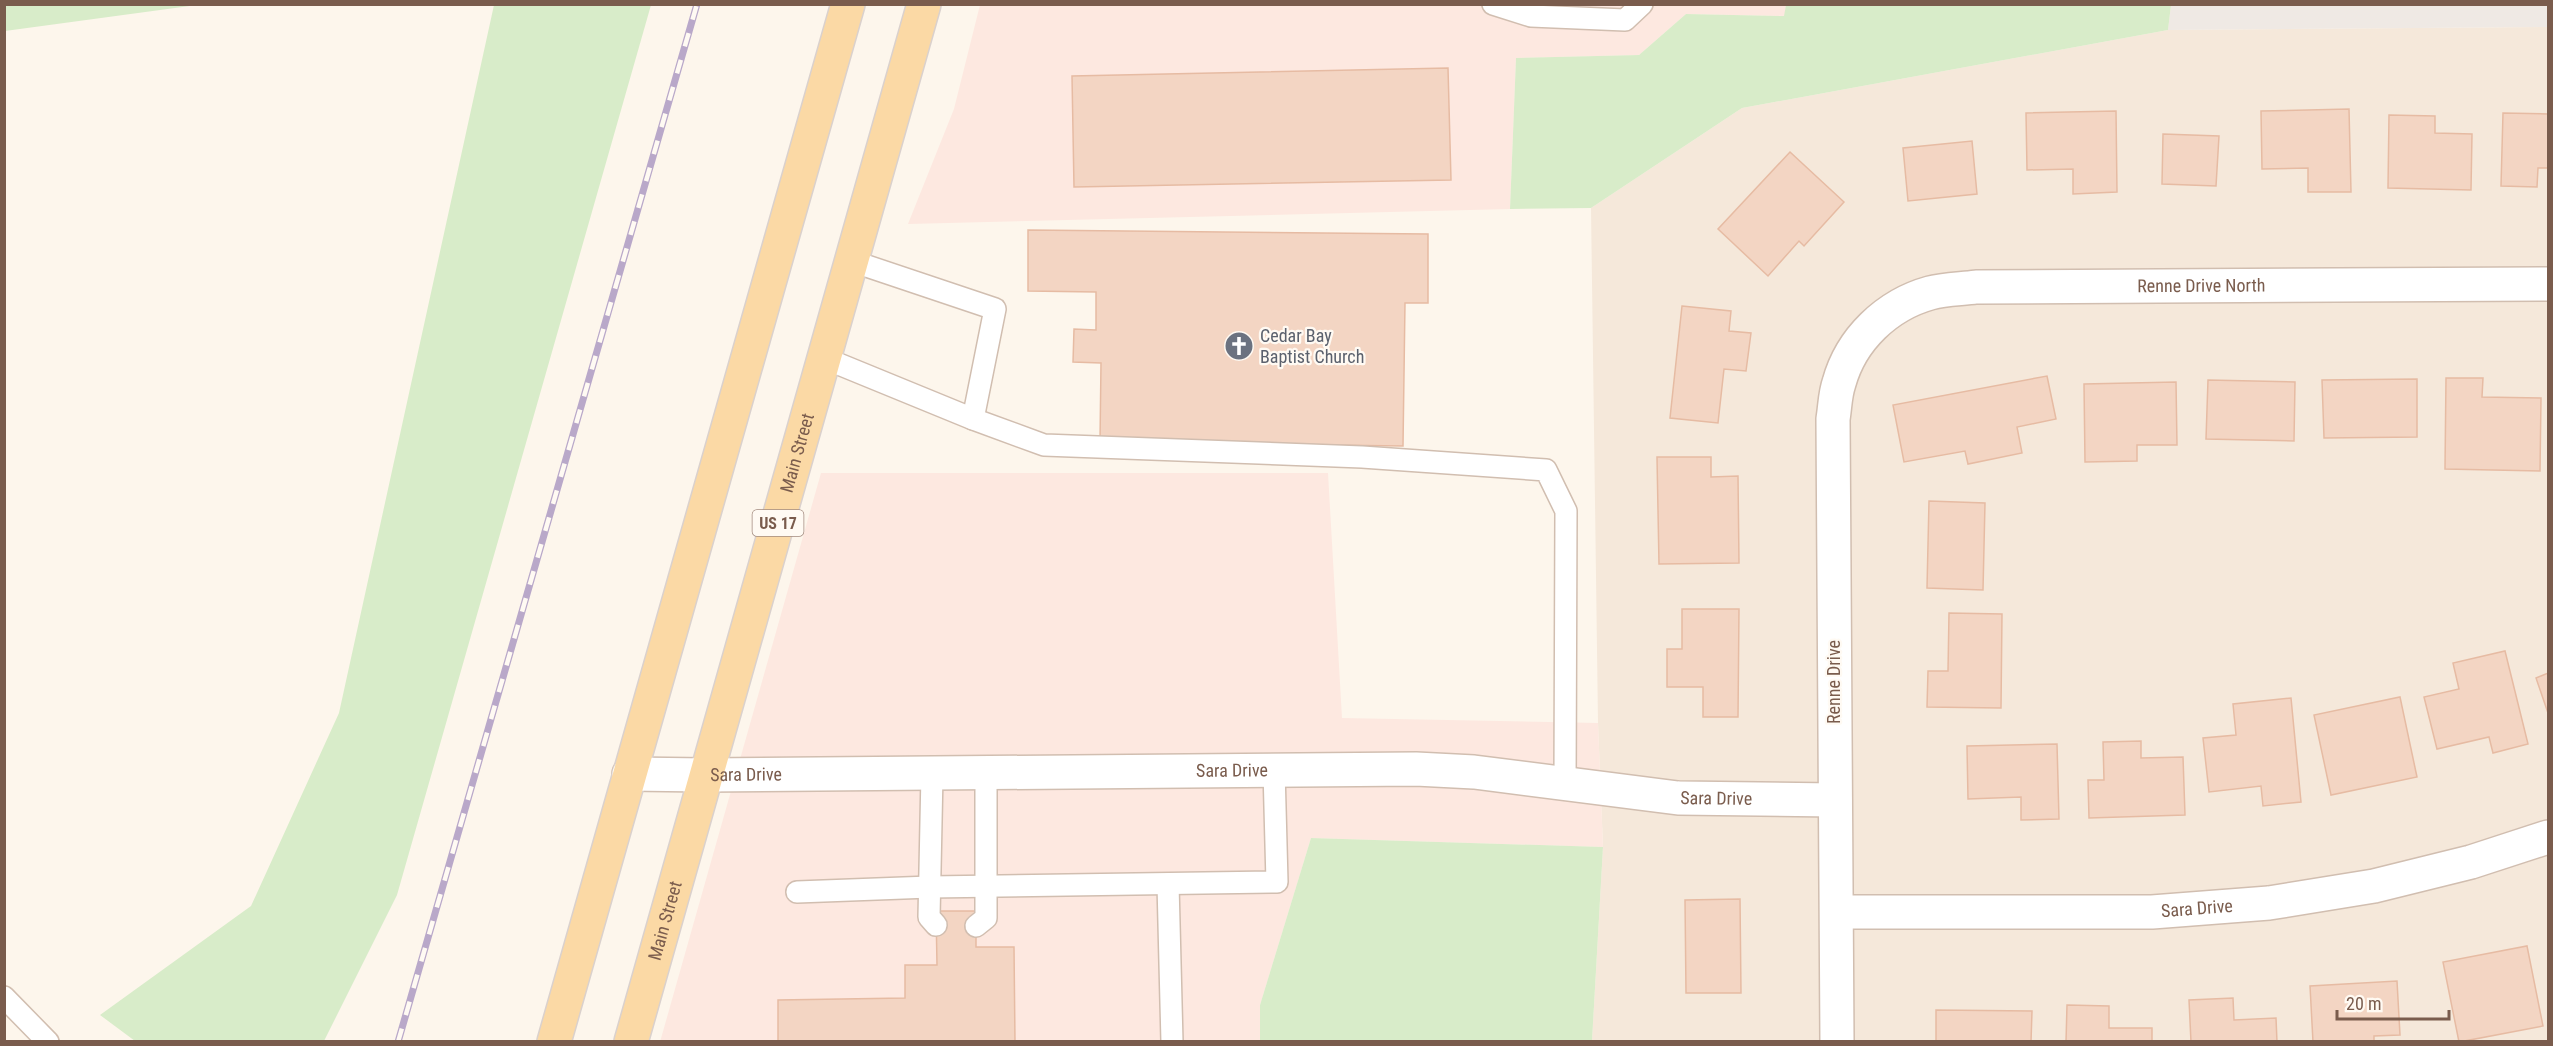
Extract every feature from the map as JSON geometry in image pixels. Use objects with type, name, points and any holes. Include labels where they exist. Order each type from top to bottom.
[{"type":"main road","points":[[554,1041],[848,4]]},
{"type":"main road","name":"Main Street","points":[[631,1041],[924,4]]},
{"type":"street","name":"Renne Drive North","points":[[1866,331],[1895,307],[1930,293],[1976,287],[2548,284]]},
{"type":"street","name":"Renne Drive","points":[[1837,1041],[1833,419],[1838,383],[1866,331]]},
{"type":"street","name":"Sara Drive","points":[[629,774],[706,776],[1428,770],[1474,772],[1565,786],[1678,798],[1835,800]]},
{"type":"street","name":"Sara Drive","points":[[1837,912],[2152,912],[2269,903],[2374,886],[2471,862],[2548,837]]},
{"type":"lane","points":[[1493,4],[1531,16],[1625,20],[1642,4]]},
{"type":"lane","points":[[852,261],[995,309],[972,419]]},
{"type":"lane","points":[[824,358],[972,419],[1044,445],[1362,457],[1546,470],[1566,512],[1565,786]]},
{"type":"lane","points":[[797,892],[930,887],[1277,882],[1274,771]]},
{"type":"lane","points":[[933,774],[929,917],[936,925]]},
{"type":"lane","points":[[976,926],[986,918],[986,774]]},
{"type":"lane","points":[[1168,884],[1172,1041]]},
{"type":"lane","points":[[4,997],[48,1041]]},
{"type":"shaded area","points":[[980,5],[1786,5],[1785,16],[1686,14],[1639,55],[1516,58],[1510,209],[908,224],[954,109]]},
{"type":"shaded area","points":[[2171,5],[2548,5],[2548,27],[2168,30]]},
{"type":"shaded area","points":[[2548,27],[2548,1041],[1592,1041],[1603,847],[1598,723],[1591,208],[1742,108],[2168,30]]},
{"type":"shaded area","points":[[821,473],[1328,473],[1342,718],[1598,723],[1603,847],[1311,838],[1260,1005],[1260,1041],[660,1042]]},
{"type":"green space","points":[[5,4],[197,4],[197,5],[5,31]]},
{"type":"green space","points":[[1786,4],[2171,5],[2168,30],[1742,108],[1591,208],[1510,209],[1516,58],[1639,55],[1686,14],[1784,16]]},
{"type":"green space","points":[[494,5],[651,5],[397,895],[324,1041],[135,1041],[100,1015],[251,906],[339,713]]},
{"type":"green space","points":[[1311,838],[1603,847],[1592,1041],[1260,1041],[1260,1005]]},
{"type":"building","points":[[1448,68],[1451,180],[1074,187],[1072,76]]},
{"type":"building","points":[[2349,109],[2351,192],[2308,192],[2308,168],[2262,169],[2261,111]]},
{"type":"building","points":[[2116,111],[2117,192],[2073,194],[2073,169],[2027,170],[2026,113]]},
{"type":"building","points":[[2503,113],[2548,114],[2548,168],[2538,168],[2537,187],[2501,186]]},
{"type":"building","points":[[2389,115],[2435,116],[2435,133],[2472,134],[2471,190],[2388,188]]},
{"type":"building","points":[[2163,134],[2219,136],[2216,186],[2162,184]]},
{"type":"building","points":[[1972,141],[1977,194],[1908,201],[1903,148]]},
{"type":"building","points":[[1790,152],[1844,202],[1804,246],[1799,241],[1768,276],[1718,229]]},
{"type":"building","name":"Cedar Bay Baptist Church","points":[[1028,230],[1428,234],[1428,303],[1405,303],[1403,446],[1100,442],[1101,363],[1073,362],[1074,329],[1096,330],[1096,292],[1028,291]]},
{"type":"building","points":[[1682,306],[1731,311],[1729,331],[1751,333],[1746,371],[1724,369],[1718,423],[1670,418]]},
{"type":"building","points":[[2047,376],[2056,419],[2017,427],[2022,453],[1968,464],[1965,451],[1904,462],[1893,405]]},
{"type":"building","points":[[2446,378],[2483,378],[2482,397],[2541,398],[2540,471],[2445,469]]},
{"type":"building","points":[[2417,379],[2417,437],[2324,438],[2322,380]]},
{"type":"building","points":[[2208,380],[2295,382],[2294,441],[2206,439]]},
{"type":"building","points":[[2176,382],[2177,445],[2137,445],[2137,461],[2085,462],[2084,384]]},
{"type":"building","points":[[1657,457],[1711,457],[1711,477],[1738,476],[1739,563],[1659,564]]},
{"type":"building","points":[[1929,501],[1985,503],[1983,590],[1927,588]]},
{"type":"building","points":[[1682,609],[1739,609],[1738,717],[1703,717],[1703,687],[1667,687],[1667,649],[1682,649]]},
{"type":"building","points":[[1949,613],[2002,614],[2001,708],[1927,707],[1928,671],[1948,671]]},
{"type":"building","points":[[2505,651],[2528,744],[2493,753],[2489,737],[2437,749],[2424,697],[2459,689],[2453,663]]},
{"type":"building","points":[[2548,673],[2548,713],[2536,678]]},
{"type":"building","points":[[2400,697],[2417,777],[2331,795],[2314,715]]},
{"type":"building","points":[[2291,698],[2301,802],[2263,806],[2261,786],[2209,792],[2203,738],[2236,735],[2233,704]]},
{"type":"building","points":[[2141,741],[2141,758],[2183,757],[2185,815],[2089,818],[2088,780],[2104,780],[2103,742]]},
{"type":"building","points":[[2057,744],[2059,819],[2021,820],[2021,797],[1968,799],[1967,746]]},
{"type":"building","points":[[1740,899],[1741,993],[1686,993],[1685,900]]},
{"type":"building","points":[[936,911],[976,911],[976,947],[1014,947],[1015,1042],[778,1042],[778,1000],[905,998],[905,965],[937,965]]},
{"type":"building","points":[[2527,946],[2543,1026],[2459,1042],[2443,962]]},
{"type":"building","points":[[2397,981],[2400,1035],[2374,1036],[2374,1042],[2313,1042],[2310,986]]},
{"type":"building","points":[[2233,998],[2234,1020],[2276,1018],[2277,1042],[2191,1042],[2189,1000]]},
{"type":"building","points":[[2067,1005],[2109,1006],[2109,1028],[2152,1028],[2152,1042],[2066,1042]]},
{"type":"building","points":[[1936,1010],[2032,1011],[2031,1042],[1936,1042]]},
{"type":"railway","points":[[398,1042],[697,4]]},
{"type":"place","name":"Cedar Bay Baptist Church","points":[[1239,346]]}]
